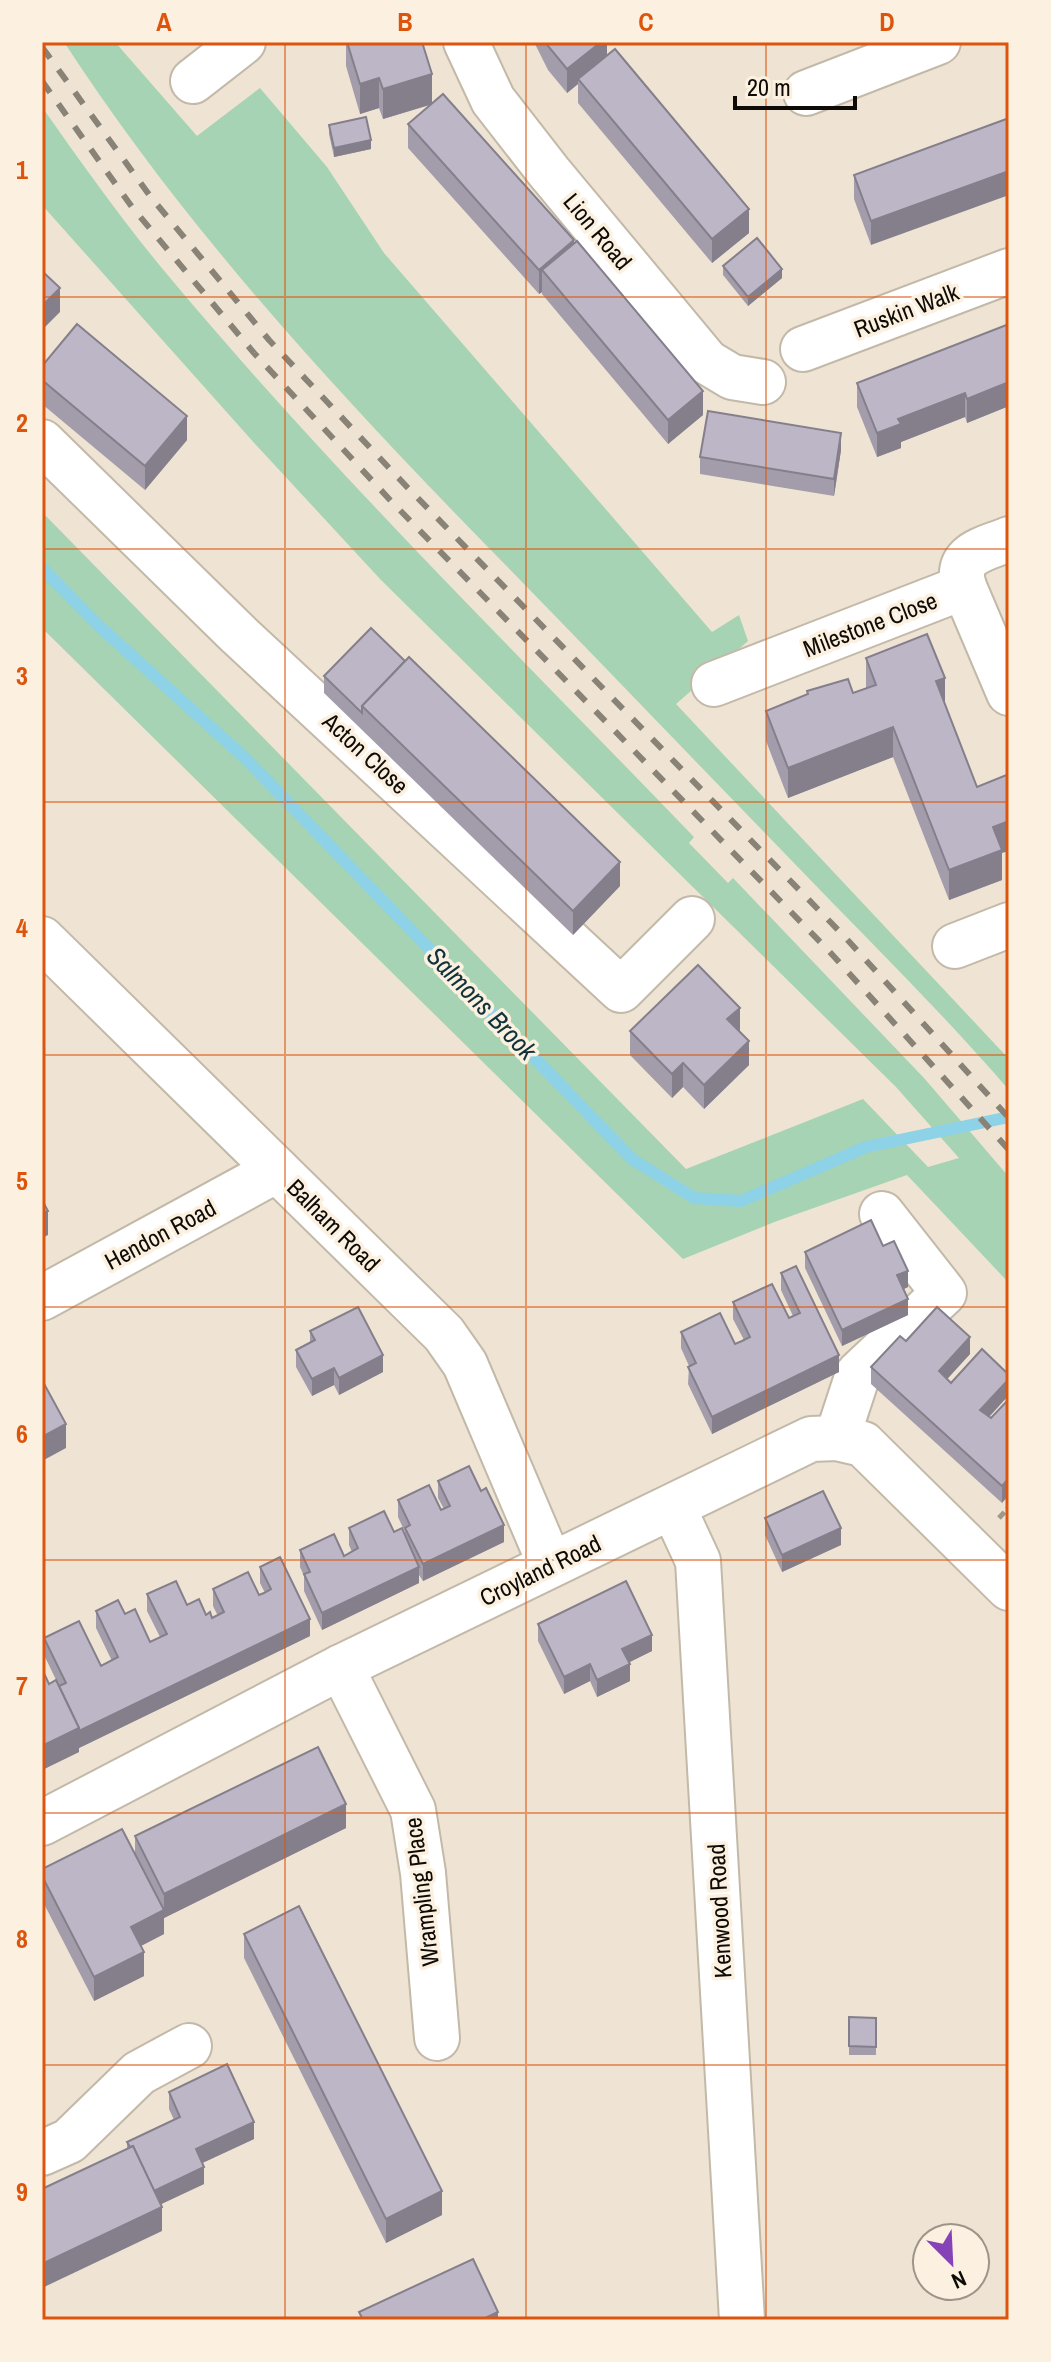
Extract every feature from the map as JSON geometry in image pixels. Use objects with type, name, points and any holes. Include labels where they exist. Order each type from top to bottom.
[{"type":"street","points":[[193,81],[243,42]]},
{"type":"street","name":"Lion Road","points":[[466,42],[493,100],[707,362],[732,377],[763,382]]},
{"type":"street","points":[[806,93],[938,42]]},
{"type":"street","name":"Ruskin Walk","points":[[803,349],[1009,271]]},
{"type":"street","name":"Acton Close","points":[[42,442],[239,635],[621,990],[692,919]]},
{"type":"street","points":[[964,587],[960,573],[964,561],[976,552],[1009,539]]},
{"type":"street","name":"Milestone Close","points":[[714,684],[964,587],[1009,693]]},
{"type":"street","points":[[955,946],[1009,925]]},
{"type":"street","name":"Balham Road","points":[[42,939],[444,1334],[465,1364],[550,1564]]},
{"type":"street","name":"Hendon Road","points":[[42,1298],[277,1170]]},
{"type":"street","points":[[882,1214],[944,1293],[858,1374],[837,1438],[863,1444],[1009,1588]]},
{"type":"street","name":"Croyland Road","points":[[42,1823],[341,1667],[550,1564],[811,1439],[837,1438]]},
{"type":"street","name":"Kenwood Road","points":[[673,1507],[698,1561],[742,2320]]},
{"type":"street","name":"Wrampling Place","points":[[341,1667],[413,1810],[423,1873],[437,2038]]},
{"type":"street","points":[[42,2153],[69,2141],[139,2073],[189,2046]]},
{"type":"green space","points":[[64,42],[115,42],[197,136],[260,88],[327,167],[384,253],[712,632],[739,615],[748,641],[676,704],[1009,1059],[1009,1090],[930,1003],[370,424],[209,239],[110,110]]},
{"type":"green space","points":[[42,107],[145,248],[289,414],[422,557],[694,837],[689,843],[728,883],[733,878],[924,1078],[1009,1177],[1009,1283],[907,1175],[777,1221],[683,1259],[42,628],[42,512],[686,1169],[863,1099],[928,1167],[959,1158],[896,1087],[381,580],[42,205]]},
{"type":"building","points":[[347,42],[422,42],[432,74],[383,89],[379,78],[360,84]]},
{"type":"building","points":[[546,42],[601,42],[567,69]]},
{"type":"building","points":[[615,49],[749,209],[712,239],[578,79]]},
{"type":"building","points":[[443,94],[574,240],[539,270],[408,124]]},
{"type":"building","points":[[366,117],[371,140],[334,148],[329,125]]},
{"type":"building","points":[[1009,118],[1009,171],[871,221],[854,175]]},
{"type":"building","points":[[757,238],[782,269],[748,297],[723,266]]},
{"type":"building","points":[[577,241],[703,391],[668,420],[542,270]]},
{"type":"building","points":[[42,271],[60,288],[42,306]]},
{"type":"building","points":[[77,324],[187,416],[145,466],[42,380],[42,366]]},
{"type":"building","points":[[1009,324],[1009,382],[967,399],[965,393],[898,419],[901,424],[877,433],[857,383]]},
{"type":"building","points":[[708,411],[841,433],[834,479],[700,457]]},
{"type":"building","points":[[371,628],[405,661],[362,706],[362,713],[324,676]]},
{"type":"building","points":[[927,634],[945,678],[936,681],[977,787],[1009,774],[1009,821],[993,827],[1002,850],[949,870],[893,727],[788,768],[766,711],[808,694],[807,691],[848,679],[853,693],[876,685],[866,658]]},
{"type":"building","points":[[409,657],[620,862],[573,911],[362,706]]},
{"type":"building","points":[[698,965],[740,1008],[727,1019],[749,1041],[704,1085],[683,1063],[672,1074],[630,1031]]},
{"type":"building","points":[[42,1200],[48,1211],[42,1214]]},
{"type":"building","points":[[871,1220],[883,1246],[894,1241],[908,1271],[897,1275],[908,1299],[842,1330],[805,1252]]},
{"type":"building","points":[[796,1266],[839,1355],[712,1417],[688,1367],[696,1363],[681,1332],[720,1313],[735,1344],[750,1337],[733,1302],[772,1284],[789,1318],[800,1313],[781,1273]]},
{"type":"building","points":[[358,1307],[383,1355],[339,1378],[334,1368],[312,1379],[296,1350],[315,1340],[310,1331]]},
{"type":"building","points":[[937,1307],[970,1337],[939,1371],[951,1383],[982,1349],[1009,1375],[1009,1379],[980,1410],[991,1418],[1009,1399],[1009,1478],[1002,1486],[871,1367],[900,1336],[906,1341]]},
{"type":"building","points":[[42,1380],[66,1424],[42,1437]]},
{"type":"building","points":[[469,1466],[481,1491],[486,1488],[504,1525],[423,1564],[405,1528],[410,1525],[398,1500],[429,1485],[441,1510],[450,1506],[438,1481]]},
{"type":"building","points":[[823,1491],[841,1528],[782,1555],[765,1518]]},
{"type":"building","points":[[384,1511],[394,1532],[402,1528],[419,1567],[322,1613],[304,1574],[310,1572],[300,1550],[334,1534],[344,1556],[358,1548],[349,1528]]},
{"type":"building","points":[[280,1557],[310,1619],[79,1731],[59,1686],[66,1683],[44,1638],[79,1621],[101,1666],[118,1657],[96,1611],[118,1600],[125,1614],[135,1609],[150,1642],[167,1634],[147,1594],[176,1581],[187,1605],[199,1599],[206,1615],[210,1612],[212,1618],[224,1612],[213,1589],[248,1572],[259,1595],[264,1593],[271,1589],[260,1567]]},
{"type":"building","points":[[626,1581],[652,1635],[622,1649],[630,1664],[597,1680],[590,1664],[564,1677],[538,1624]]},
{"type":"building","points":[[42,1669],[49,1684],[56,1680],[79,1728],[42,1746]]},
{"type":"building","points":[[318,1747],[346,1804],[164,1894],[135,1836]]},
{"type":"building","points":[[122,1829],[164,1910],[131,1927],[144,1952],[94,1977],[42,1876],[42,1869]]},
{"type":"building","points":[[299,1906],[442,2191],[386,2219],[244,1934]]},
{"type":"building","points":[[849,2017],[876,2018],[876,2047],[849,2046]]},
{"type":"building","points":[[227,2064],[254,2122],[196,2149],[204,2167],[154,2191],[133,2146],[130,2147],[127,2142],[180,2117],[169,2092]]},
{"type":"building","points":[[133,2146],[162,2207],[42,2264],[42,2189]]},
{"type":"building","points":[[473,2259],[498,2312],[481,2320],[363,2320],[359,2312]]},
{"type":"waterway","name":"Salmons Brook","points":[[42,568],[98,625],[246,759],[632,1159],[694,1198],[741,1201],[866,1147],[1009,1117]]},
{"type":"railway","points":[[42,47],[150,196],[269,340],[407,487],[844,936],[1009,1118]]},
{"type":"railway","points":[[42,81],[132,207],[254,353],[391,501],[828,950],[1009,1150]]}]
